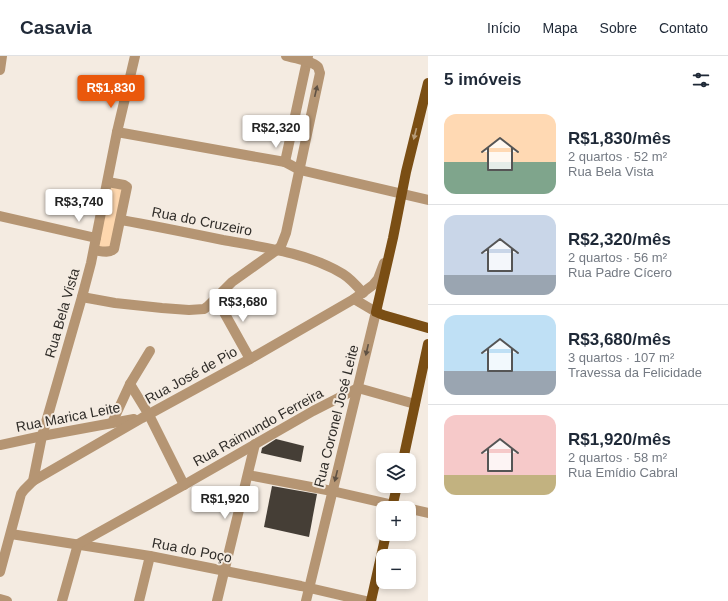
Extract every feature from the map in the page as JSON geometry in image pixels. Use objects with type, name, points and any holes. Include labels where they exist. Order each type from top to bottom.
[{"type":"main road","name":"Rua Coronel José Leite","points":[[376,312],[402,194],[424,112],[428,83]]},
{"type":"main road","points":[[376,312],[428,328]]},
{"type":"main road","points":[[404,453],[428,344]]},
{"type":"main road","points":[[371,601],[384,541]]},
{"type":"street","points":[[0,70],[2,56]]},
{"type":"street","name":"Rua Bela Vista","points":[[0,572],[22,494],[33,481],[42,436],[82,297],[94,250],[117,132],[135,56]]},
{"type":"street","points":[[82,297],[115,303],[162,308],[189,310],[204,309],[232,282],[281,246],[286,233],[320,73],[317,66],[307,59],[286,56]]},
{"type":"street","points":[[285,162],[307,59]]},
{"type":"street","points":[[117,132],[285,162],[300,170],[428,200]]},
{"type":"street","points":[[94,250],[109,252],[113,250],[116,244],[121,220],[127,188],[124,185],[108,182]]},
{"type":"street","points":[[0,216],[96,238]]},
{"type":"street","name":"Rua do Cruzeiro","points":[[121,220],[277,250],[312,260],[335,270],[350,279],[363,293]]},
{"type":"street","name":"Rua Coronel José Leite","points":[[363,293],[378,279],[393,238]]},
{"type":"street","name":"Rua José de Pio","points":[[33,481],[146,416],[250,359],[363,293]]},
{"type":"street","points":[[216,298],[250,359]]},
{"type":"street","points":[[354,299],[376,312]]},
{"type":"street","name":"Rua Coronel José Leite","points":[[306,601],[376,312]]},
{"type":"street","points":[[112,423],[130,384],[150,351]]},
{"type":"street","points":[[130,384],[184,485]]},
{"type":"street","points":[[358,388],[415,404]]},
{"type":"street","name":"Rua Raimundo Ferreira","points":[[78,544],[313,411],[358,388]]},
{"type":"street","name":"Rua Marica Leite","points":[[0,445],[146,416]]},
{"type":"street","points":[[217,601],[255,444]]},
{"type":"street","points":[[248,475],[332,491],[376,502]]},
{"type":"street","points":[[416,510],[428,512]]},
{"type":"street","name":"Rua do Poço","points":[[11,534],[150,556],[366,601]]},
{"type":"street","points":[[62,601],[78,544]]},
{"type":"street","points":[[139,601],[150,556]]},
{"type":"street","points":[[0,599],[7,601]]},
{"type":"shaded area","points":[[109,186],[123,188],[111,247],[98,247]]},
{"type":"building","points":[[276,439],[304,446],[301,462],[261,453],[262,448]]},
{"type":"building","points":[[272,486],[317,494],[309,537],[264,527]]}]
